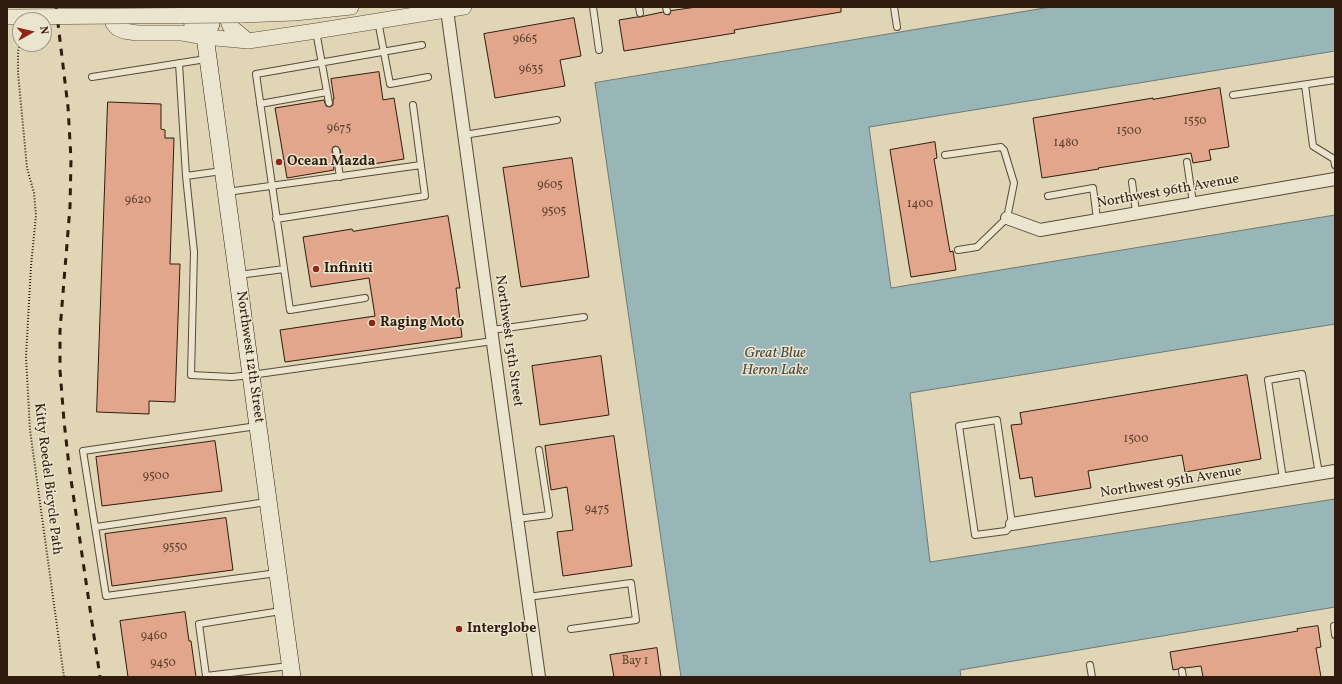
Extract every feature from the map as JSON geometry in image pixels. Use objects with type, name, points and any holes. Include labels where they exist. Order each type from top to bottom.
[{"type":"main road","points":[[191,7],[193,26],[205,37]]},
{"type":"main road","name":"Northwest 12th Street","points":[[209,7],[211,24],[205,37],[291,671]]},
{"type":"street","points":[[108,7],[113,23],[117,28],[124,31],[137,33],[182,34],[248,41],[378,22],[464,7]]},
{"type":"street","points":[[223,7],[230,26],[248,41]]},
{"type":"street","points":[[7,17],[241,15],[295,13],[351,7]]},
{"type":"street","name":"Northwest 13th Street","points":[[447,10],[539,677]]},
{"type":"street","name":"Northwest 96th Avenue","points":[[1007,218],[1040,230],[1193,202],[1335,179]]},
{"type":"street","name":"Northwest 95th Avenue","points":[[1012,524],[1335,471]]},
{"type":"lane","points":[[593,7],[600,50]]},
{"type":"lane","points":[[894,7],[897,27]]},
{"type":"lane","points":[[378,22],[390,84],[428,77]]},
{"type":"lane","points":[[316,31],[329,103]]},
{"type":"lane","points":[[365,298],[290,310],[256,74],[422,45]]},
{"type":"lane","points":[[92,77],[208,58]]},
{"type":"lane","points":[[179,63],[186,176],[194,252],[191,375],[232,377],[251,375],[493,336],[584,317]]},
{"type":"lane","points":[[1233,95],[1335,80]]},
{"type":"lane","points":[[1305,85],[1313,146],[1334,159],[1335,165]]},
{"type":"lane","points":[[260,104],[327,92]]},
{"type":"lane","points":[[276,219],[425,196],[413,105]]},
{"type":"lane","points":[[464,135],[557,120]]},
{"type":"lane","points":[[945,155],[996,146],[1001,147],[1004,150],[1014,183],[1007,218],[977,247],[958,250]]},
{"type":"lane","points":[[336,150],[340,177]]},
{"type":"lane","points":[[1187,162],[1193,202]]},
{"type":"lane","points":[[226,193],[421,165]]},
{"type":"lane","points":[[186,176],[223,171]]},
{"type":"lane","points":[[1132,182],[1136,212]]},
{"type":"lane","points":[[1048,196],[1093,188],[1097,219]]},
{"type":"lane","points":[[237,275],[284,269]]},
{"type":"lane","points":[[1283,479],[1268,380],[1302,374],[1319,474]]},
{"type":"lane","points":[[997,420],[1012,524],[1006,531],[975,535],[959,426],[997,420]]},
{"type":"lane","points":[[258,426],[83,451],[106,596],[277,572]]},
{"type":"lane","points":[[517,519],[548,515],[539,450]]},
{"type":"lane","points":[[96,527],[268,502]]},
{"type":"lane","points":[[528,597],[631,583],[636,620],[571,629]]},
{"type":"lane","points":[[283,611],[199,624],[206,676],[291,671]]},
{"type":"lane","points":[[1334,626],[1335,635]]},
{"type":"lane","points":[[1090,665],[1092,677]]},
{"type":"path","name":"Kitty Roedel Bicycle Path","points":[[18,52],[18,73],[27,168],[34,193],[36,215],[27,314],[27,393],[30,430],[64,677]]},
{"type":"water","name":"Great Blue Heron Lake","points":[[1051,7],[1335,7],[1335,51],[869,127],[891,288],[1335,215],[1335,324],[910,393],[930,562],[1335,499],[1335,607],[960,670],[961,677],[681,677],[595,83]]},
{"type":"building","points":[[697,7],[841,7],[841,12],[734,30],[735,33],[624,51],[619,20],[663,12],[668,15],[671,11]]},
{"type":"building","points":[[574,18],[581,56],[560,60],[565,86],[495,98],[484,34]]},
{"type":"building","points":[[379,72],[383,100],[394,98],[404,159],[367,165],[366,158],[342,162],[340,149],[336,146],[333,147],[332,150],[334,170],[287,178],[275,108],[324,100],[326,106],[330,107],[333,105],[334,99],[331,79]]},
{"type":"building","points":[[1220,88],[1229,147],[1209,150],[1211,160],[1193,163],[1191,153],[1042,178],[1033,118]]},
{"type":"building","points":[[108,102],[161,104],[161,129],[165,130],[165,138],[174,138],[170,264],[180,264],[175,402],[149,401],[149,414],[97,412]]},
{"type":"building","points":[[935,142],[937,158],[934,159],[950,252],[953,251],[956,270],[911,277],[890,150]]},
{"type":"building","points":[[572,158],[589,277],[521,287],[503,168]]},
{"type":"building","points":[[448,216],[460,288],[456,288],[462,337],[285,362],[280,330],[375,316],[369,278],[311,287],[303,237],[352,229],[353,231]]},
{"type":"building","points":[[601,356],[609,415],[540,425],[532,366]]},
{"type":"building","points":[[1247,375],[1261,459],[1185,472],[1182,455],[1088,471],[1091,488],[1035,497],[1032,477],[1020,479],[1011,425],[1022,424],[1020,413]]},
{"type":"building","points":[[614,436],[632,566],[563,576],[557,532],[573,530],[567,487],[551,490],[545,446]]},
{"type":"building","points":[[215,441],[222,491],[102,506],[96,457]]},
{"type":"building","points":[[226,518],[233,570],[112,586],[105,534]]},
{"type":"building","points":[[185,612],[196,677],[128,677],[120,621]]},
{"type":"building","points":[[1318,626],[1321,647],[1316,648],[1321,677],[1203,677],[1201,666],[1182,667],[1173,670],[1170,652],[1298,631],[1297,629]]},
{"type":"building","points":[[657,648],[661,677],[614,677],[610,655]]},
{"type":"railway","points":[[56,7],[68,107],[71,159],[70,207],[60,330],[60,370],[69,466],[100,677]]},
{"type":"place","name":"Ocean Mazda","points":[[279,162]]},
{"type":"place","name":"Infiniti","points":[[316,269]]},
{"type":"place","name":"Raging Moto","points":[[372,323]]},
{"type":"place","name":"Interglobe","points":[[459,629]]}]
